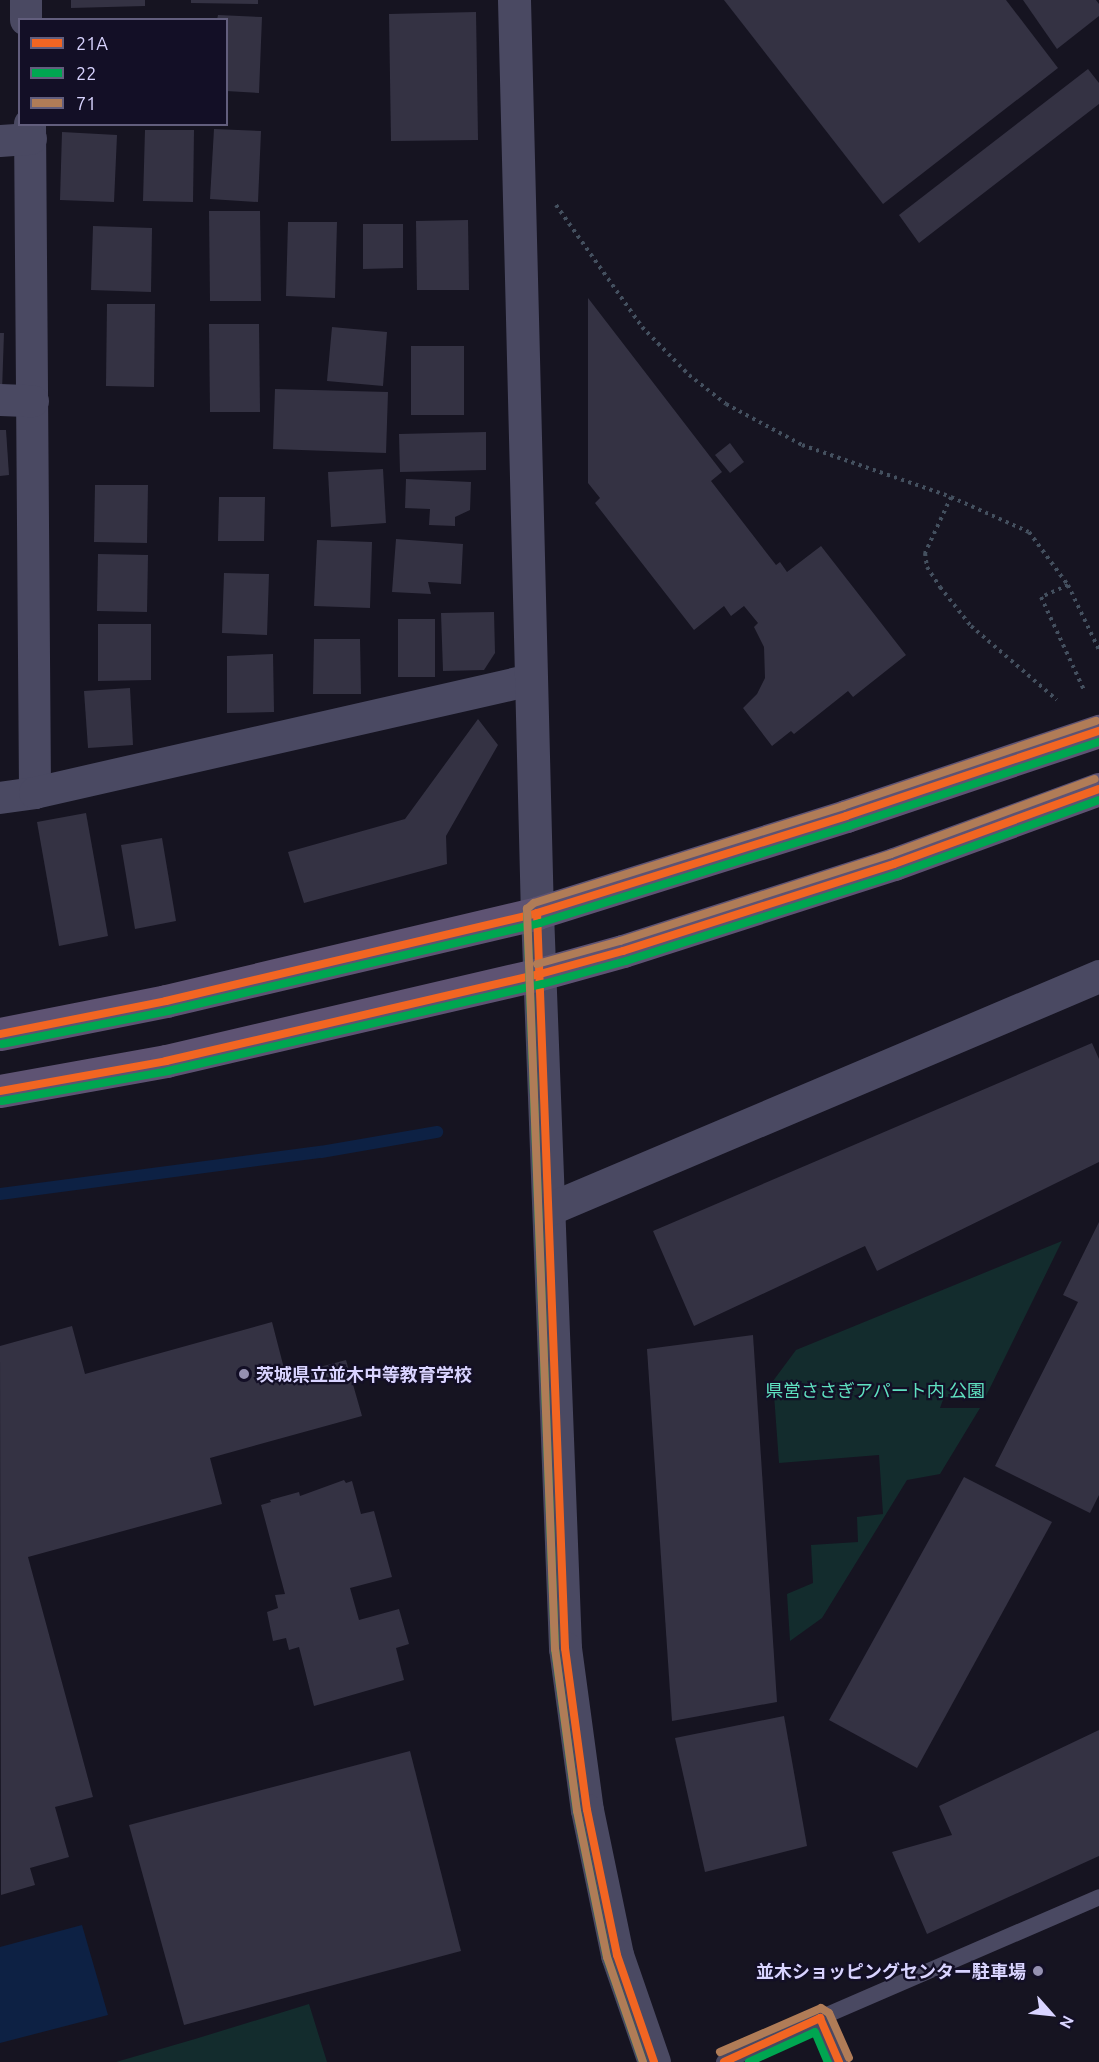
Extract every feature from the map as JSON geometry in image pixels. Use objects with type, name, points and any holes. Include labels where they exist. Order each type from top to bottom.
[{"type":"main road","points":[[0,1034],[166,1001],[537,913],[846,816],[1099,731]]},
{"type":"main road","points":[[0,1091],[166,1061],[540,974],[624,951],[894,864],[1099,789]]},
{"type":"street","points":[[26,0],[26,18]]},
{"type":"street","points":[[514,0],[537,913],[566,1648],[587,1810],[617,1955],[654,2062]]},
{"type":"street","points":[[0,141],[31,132],[35,793]]},
{"type":"street","points":[[0,400],[33,400]]},
{"type":"street","points":[[0,798],[35,793],[531,680]]},
{"type":"street","points":[[549,1209],[1099,976]]},
{"type":"lane","points":[[724,2062],[1099,1897]]},
{"type":"lane","points":[[820,2018],[839,2062]]},
{"type":"path","points":[[551,197],[642,327],[689,375],[726,404],[802,445],[951,497],[1029,532],[1068,585],[1099,650]]},
{"type":"path","points":[[951,497],[925,553],[927,567],[971,627],[1057,700]]},
{"type":"path","points":[[1068,585],[1041,597],[1084,690]]},
{"type":"green space","name":"県営ささぎアパート内 公園","points":[[1062,1241],[986,1396],[944,1397],[940,1408],[980,1408],[940,1474],[907,1480],[822,1618],[790,1641],[787,1594],[813,1583],[811,1545],[858,1542],[857,1517],[883,1514],[879,1455],[779,1463],[773,1381],[796,1350]]},
{"type":"green space","points":[[309,2004],[327,2062],[116,2062],[195,2039]]},
{"type":"water","points":[[82,1925],[108,2015],[0,2043],[0,1947]]},
{"type":"building","points":[[71,0],[145,0],[145,6],[71,8]]},
{"type":"building","points":[[191,0],[258,0],[258,4],[191,3]]},
{"type":"building","points":[[724,0],[1006,0],[1058,68],[883,204]]},
{"type":"building","points":[[1023,0],[1096,0],[1099,4],[1099,16],[1057,49]]},
{"type":"building","points":[[476,12],[478,140],[391,141],[389,14]]},
{"type":"building","points":[[218,15],[262,17],[259,93],[228,91],[228,18],[217,18]]},
{"type":"building","points":[[1088,69],[1099,83],[1099,104],[919,243],[899,215]]},
{"type":"building","points":[[214,129],[261,131],[258,202],[210,199]]},
{"type":"building","points":[[145,130],[194,130],[193,202],[143,201]]},
{"type":"building","points":[[62,132],[117,135],[114,202],[60,200]]},
{"type":"building","points":[[209,211],[260,211],[261,301],[210,301]]},
{"type":"building","points":[[468,220],[469,290],[417,290],[416,221]]},
{"type":"building","points":[[288,222],[337,222],[335,298],[286,296]]},
{"type":"building","points":[[363,224],[403,224],[403,268],[363,269]]},
{"type":"building","points":[[93,226],[152,228],[151,292],[91,290]]},
{"type":"building","points":[[588,298],[722,472],[711,481],[776,565],[780,562],[787,572],[821,546],[906,655],[853,697],[848,691],[794,734],[791,731],[772,746],[743,708],[757,694],[765,678],[764,647],[754,627],[758,623],[744,606],[731,616],[724,606],[694,630],[595,503],[600,498],[588,483]]},
{"type":"building","points":[[107,304],[155,304],[154,387],[106,386]]},
{"type":"building","points":[[209,324],[259,324],[260,412],[210,412]]},
{"type":"building","points":[[332,327],[387,332],[383,386],[327,381]]},
{"type":"building","points":[[0,333],[4,333],[2,391],[0,391]]},
{"type":"building","points":[[411,346],[464,346],[464,415],[411,415]]},
{"type":"building","points":[[275,389],[388,392],[386,453],[273,449]]},
{"type":"building","points":[[0,430],[6,430],[9,475],[0,476]]},
{"type":"building","points":[[486,432],[486,470],[400,472],[399,434]]},
{"type":"building","points":[[730,443],[744,462],[730,473],[715,455]]},
{"type":"building","points":[[383,469],[386,523],[331,527],[328,472]]},
{"type":"building","points":[[406,479],[471,482],[470,510],[455,517],[455,526],[429,525],[430,509],[405,508]]},
{"type":"building","points":[[95,485],[148,485],[147,543],[94,542]]},
{"type":"building","points":[[219,497],[265,497],[264,541],[218,541]]},
{"type":"building","points":[[396,539],[463,544],[461,584],[428,582],[431,594],[392,592]]},
{"type":"building","points":[[317,540],[372,542],[370,608],[314,606]]},
{"type":"building","points":[[98,554],[148,555],[147,612],[97,611]]},
{"type":"building","points":[[224,573],[269,574],[267,635],[222,633]]},
{"type":"building","points":[[494,612],[495,653],[484,670],[443,671],[441,613]]},
{"type":"building","points":[[398,619],[435,619],[435,677],[398,677]]},
{"type":"building","points":[[98,624],[151,624],[151,680],[98,681]]},
{"type":"building","points":[[314,639],[360,639],[361,694],[313,694]]},
{"type":"building","points":[[273,654],[274,712],[227,713],[227,656]]},
{"type":"building","points":[[130,688],[133,745],[88,748],[84,691]]},
{"type":"building","points":[[478,719],[498,745],[446,836],[447,864],[304,903],[288,852],[405,819]]},
{"type":"building","points":[[86,813],[108,936],[59,946],[37,822]]},
{"type":"building","points":[[162,838],[176,921],[135,929],[121,845]]},
{"type":"building","points":[[1092,1043],[1099,1059],[1099,1162],[877,1271],[865,1246],[694,1326],[653,1231]]},
{"type":"building","points":[[1099,1222],[1099,1495],[1090,1513],[995,1466],[1078,1302],[1063,1295]]},
{"type":"building","points":[[272,1322],[286,1376],[346,1360],[362,1416],[210,1458],[222,1504],[28,1557],[93,1797],[55,1807],[69,1857],[30,1868],[35,1885],[1,1895],[0,1346],[72,1326],[85,1374]]},
{"type":"building","points":[[753,1335],[777,1702],[672,1721],[647,1349]]},
{"type":"building","points":[[964,1477],[1052,1522],[917,1768],[829,1720]]},
{"type":"building","points":[[344,1480],[346,1483],[352,1481],[361,1514],[374,1511],[392,1577],[350,1588],[359,1620],[399,1609],[409,1644],[396,1648],[404,1680],[314,1706],[299,1647],[289,1650],[286,1638],[273,1641],[267,1612],[278,1608],[275,1595],[285,1594],[261,1505],[271,1502],[270,1500],[299,1492],[300,1496]]},
{"type":"building","points":[[784,1716],[807,1846],[705,1872],[675,1738]]},
{"type":"building","points":[[1099,1730],[1099,1856],[927,1934],[892,1852],[952,1835],[939,1806]]},
{"type":"building","points":[[410,1751],[461,1951],[184,2025],[129,1825]]},
{"type":"waterway","points":[[0,1194],[321,1152],[437,1132]]},
{"type":"transit line","name":"71","points":[[643,2062],[607,1957],[577,1811],[555,1649],[527,909],[534,903],[843,806],[1096,721]]},
{"type":"transit line","name":"21A","points":[[0,1034],[166,1001],[537,913],[846,816],[1099,731]]},
{"type":"transit line","name":"22","points":[[2,1044],[168,1011],[540,923],[849,826],[1099,742]]},
{"type":"transit line","name":"71","points":[[537,964],[620,941],[891,854],[1095,779]]},
{"type":"transit line","name":"21A","points":[[0,1091],[166,1061],[540,974],[623,951],[894,864],[1099,789]]},
{"type":"transit line","name":"22","points":[[2,1101],[168,1071],[543,984],[626,961],[897,874],[1099,800]]},
{"type":"transit line","name":"22","points":[[527,913],[555,1649],[577,1811],[607,1957],[643,2062]]},
{"type":"transit line","name":"21A","points":[[537,913],[565,1648],[587,1810],[617,1955],[654,2062]]},
{"type":"transit line","name":"71","points":[[720,2052],[821,2008],[829,2013],[849,2058]]},
{"type":"transit line","name":"21A","points":[[724,2062],[820,2018],[839,2062]]},
{"type":"transit line","name":"22","points":[[749,2062],[815,2032],[828,2062]]},
{"type":"place","name":"茨城県立並木中等教育学校","points":[[244,1374]]},
{"type":"place","name":"並木ショッピングセンター駐車場","points":[[1038,1971]]}]
